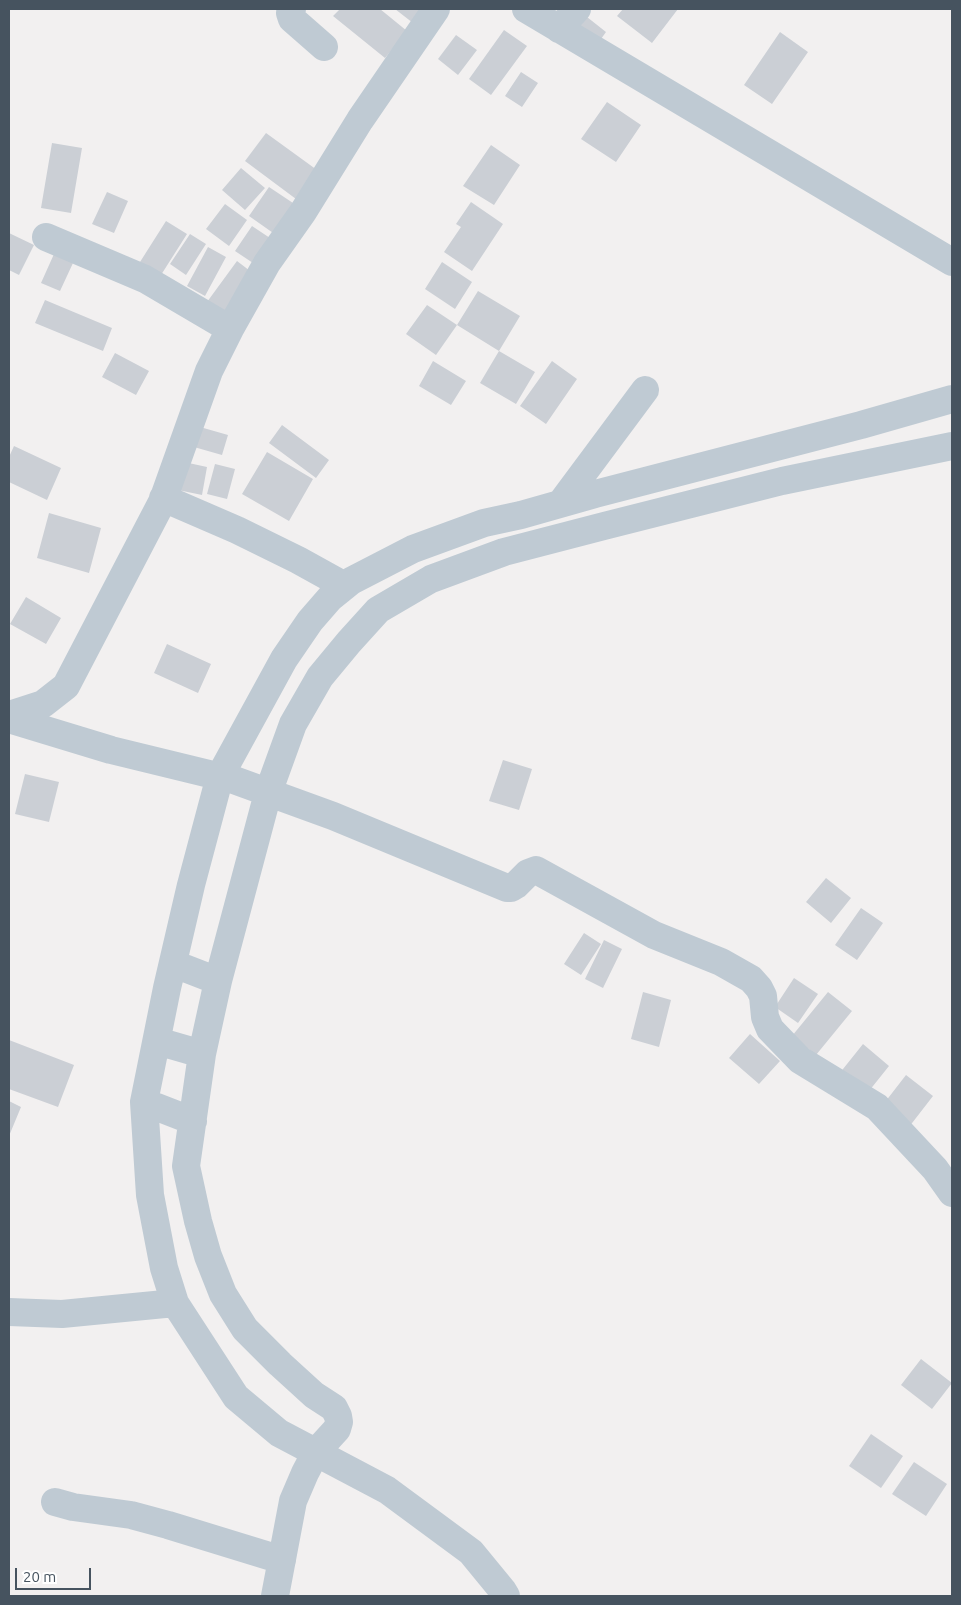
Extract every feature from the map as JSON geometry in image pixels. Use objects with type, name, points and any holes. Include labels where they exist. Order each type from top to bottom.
[{"type":"street","points":[[292,9],[290,13],[292,19],[324,47]]},
{"type":"street","points":[[9,717],[44,704],[66,686],[79,665],[163,498],[209,371],[230,330],[267,263],[303,212],[360,120],[436,9]]},
{"type":"street","points":[[526,9],[952,262]]},
{"type":"street","points":[[559,29],[577,9]]},
{"type":"street","points":[[46,237],[145,279],[230,330]]},
{"type":"street","points":[[561,503],[645,390]]},
{"type":"street","points":[[493,538],[521,515],[861,426],[952,400]]},
{"type":"street","points":[[275,1596],[293,1501],[305,1473],[339,1422],[338,1416],[334,1408],[314,1395],[245,1329],[223,1294],[208,1256],[198,1221],[168,1164],[150,1104],[179,1048],[196,973],[292,724],[303,668],[331,631],[330,598],[361,594],[422,563],[493,538],[952,446]]},
{"type":"street","points":[[163,498],[237,530],[361,594]]},
{"type":"street","points":[[196,973],[191,886],[227,778],[303,668],[361,594],[422,563]]},
{"type":"street","points":[[9,717],[111,750],[227,778],[333,816],[507,888],[516,885],[528,873],[536,870],[654,935],[738,970],[752,979],[759,988],[763,996],[767,1023],[779,1039],[800,1060],[877,1107],[935,1169],[952,1193]]},
{"type":"street","points":[[196,973],[167,988],[179,1048],[189,1119],[168,1164],[150,1195],[164,1268],[175,1303],[236,1397],[279,1434],[326,1441],[386,1490],[471,1552],[506,1596]]},
{"type":"street","points":[[150,1104],[189,1119]]},
{"type":"street","points":[[9,1312],[62,1314],[175,1303]]},
{"type":"street","points":[[55,1502],[73,1507],[131,1515],[282,1560]]},
{"type":"building","points":[[340,9],[380,9],[407,31],[385,58],[333,16]]},
{"type":"building","points":[[395,9],[425,9],[413,23]]},
{"type":"building","points":[[623,9],[678,9],[652,43],[617,16]]},
{"type":"building","points":[[587,17],[606,32],[596,46],[576,31]]},
{"type":"building","points":[[504,30],[527,46],[491,95],[469,79]]},
{"type":"building","points":[[780,32],[808,52],[772,104],[744,85]]},
{"type":"building","points":[[456,35],[477,50],[458,75],[438,59]]},
{"type":"building","points":[[521,72],[538,83],[522,107],[505,96]]},
{"type":"building","points":[[607,102],[641,125],[616,162],[581,139]]},
{"type":"building","points":[[266,133],[317,170],[296,199],[245,161]]},
{"type":"building","points":[[52,143],[82,148],[71,213],[41,208]]},
{"type":"building","points":[[491,145],[520,165],[494,205],[463,186]]},
{"type":"building","points":[[241,168],[265,188],[245,210],[222,190]]},
{"type":"building","points":[[269,187],[296,205],[276,235],[249,216]]},
{"type":"building","points":[[107,192],[128,201],[114,233],[92,224]]},
{"type":"building","points":[[471,202],[503,224],[472,271],[444,252],[461,227],[456,224]]},
{"type":"building","points":[[225,204],[247,220],[229,246],[206,229]]},
{"type":"building","points":[[166,221],[187,234],[161,275],[140,262]]},
{"type":"building","points":[[252,226],[273,240],[256,265],[235,251]]},
{"type":"building","points":[[9,233],[34,245],[19,275],[9,270]]},
{"type":"building","points":[[190,234],[206,244],[186,275],[170,264]]},
{"type":"building","points":[[208,247],[226,257],[205,296],[187,286]]},
{"type":"building","points":[[54,254],[73,263],[60,291],[41,283]]},
{"type":"building","points":[[237,261],[254,274],[224,314],[207,302]]},
{"type":"building","points":[[442,262],[472,282],[455,309],[425,289]]},
{"type":"building","points":[[478,291],[520,316],[499,351],[457,325]]},
{"type":"building","points":[[45,300],[112,328],[103,351],[35,323]]},
{"type":"building","points":[[427,305],[457,325],[436,355],[406,334]]},
{"type":"building","points":[[499,351],[535,372],[516,404],[480,383]]},
{"type":"building","points":[[115,353],[149,371],[136,395],[102,377]]},
{"type":"building","points":[[433,361],[466,381],[451,405],[419,386]]},
{"type":"building","points":[[552,361],[577,379],[546,424],[520,406]]},
{"type":"building","points":[[193,425],[228,435],[222,455],[187,445]]},
{"type":"building","points":[[282,425],[329,460],[316,478],[269,443]]},
{"type":"building","points":[[14,446],[61,468],[47,500],[9,482],[9,457]]},
{"type":"building","points":[[267,452],[313,479],[289,521],[242,494]]},
{"type":"building","points":[[184,462],[207,467],[202,495],[178,490]]},
{"type":"building","points":[[215,464],[235,469],[227,499],[207,494]]},
{"type":"building","points":[[49,513],[101,528],[89,573],[37,558]]},
{"type":"building","points":[[26,597],[61,618],[46,644],[10,624]]},
{"type":"building","points":[[167,644],[211,664],[198,693],[154,673]]},
{"type":"building","points":[[503,760],[532,769],[519,810],[489,801]]},
{"type":"building","points":[[25,774],[59,782],[49,822],[15,814]]},
{"type":"building","points":[[826,878],[851,898],[831,923],[806,902]]},
{"type":"building","points":[[861,908],[883,923],[857,960],[835,945]]},
{"type":"building","points":[[584,933],[601,944],[581,975],[564,964]]},
{"type":"building","points":[[604,940],[622,949],[603,988],[585,979]]},
{"type":"building","points":[[794,978],[818,994],[798,1023],[775,1007]]},
{"type":"building","points":[[643,992],[671,1000],[659,1047],[631,1039]]},
{"type":"building","points":[[828,992],[852,1011],[816,1055],[792,1036]]},
{"type":"building","points":[[750,1034],[780,1061],[759,1084],[729,1058]]},
{"type":"building","points":[[9,1040],[74,1065],[58,1107],[9,1089]]},
{"type":"building","points":[[863,1044],[889,1066],[865,1096],[839,1074]]},
{"type":"building","points":[[906,1075],[933,1096],[909,1127],[882,1106]]},
{"type":"building","points":[[9,1101],[21,1107],[9,1136]]},
{"type":"building","points":[[921,1359],[952,1383],[932,1409],[901,1385]]},
{"type":"building","points":[[871,1434],[903,1456],[881,1488],[849,1466]]},
{"type":"building","points":[[914,1462],[947,1484],[926,1516],[892,1494]]}]
